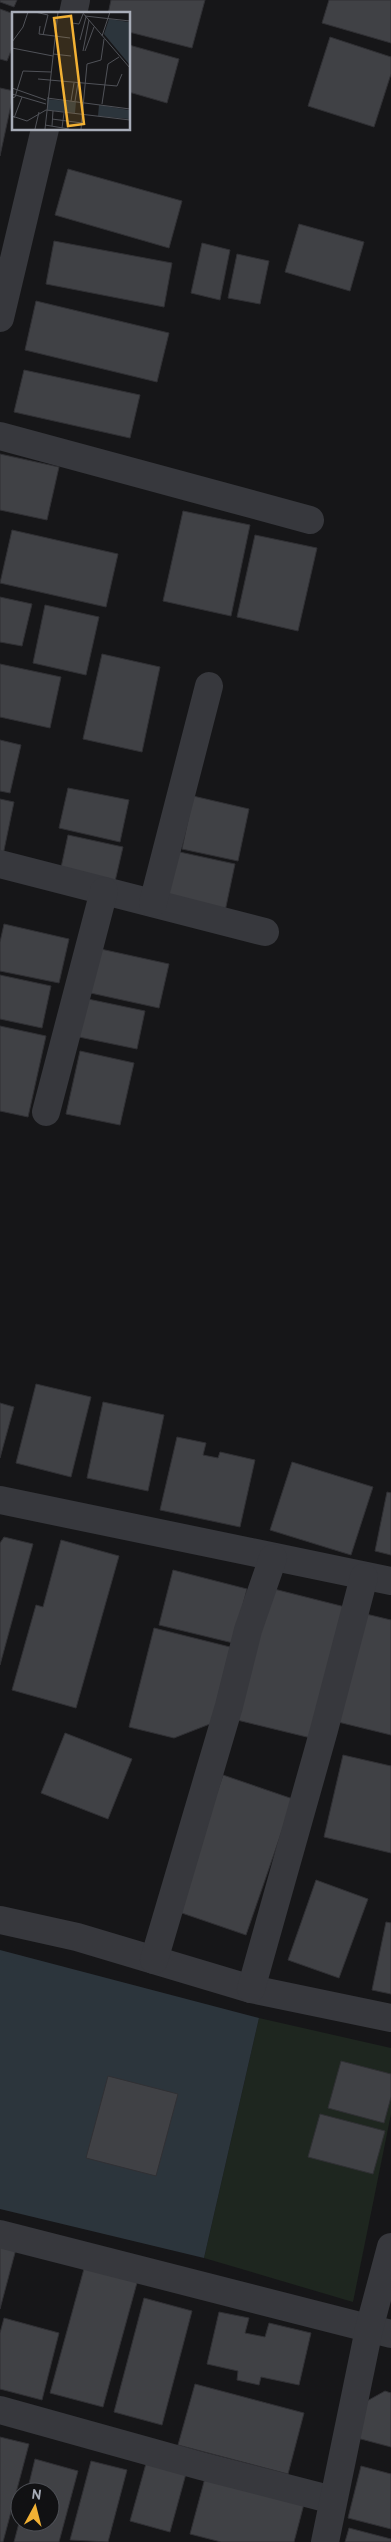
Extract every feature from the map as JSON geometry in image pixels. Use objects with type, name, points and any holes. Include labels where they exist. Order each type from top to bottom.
[{"type":"street","points":[[0,318],[45,130]]},
{"type":"street","points":[[0,436],[310,520]]},
{"type":"street","points":[[153,903],[210,686]]},
{"type":"street","points":[[0,864],[265,932]]},
{"type":"street","points":[[46,1112],[104,891]]},
{"type":"street","points":[[0,1500],[364,1577],[391,1581]]},
{"type":"street","points":[[154,1960],[229,1706],[248,1630],[273,1558]]},
{"type":"street","points":[[251,1988],[324,1730],[364,1577]]},
{"type":"street","points":[[0,1920],[77,1937],[251,1988],[391,2018]]},
{"type":"street","points":[[0,2234],[380,2331]]},
{"type":"street","points":[[325,2542],[333,2500],[380,2331],[391,2247]]},
{"type":"street","points":[[0,2410],[201,2466],[333,2500]]},
{"type":"shaded area","points":[[0,1950],[259,2018],[204,2258],[0,2209]]},
{"type":"shaded area","points":[[259,2018],[391,2048],[391,2114],[353,2302],[204,2258]]},
{"type":"building","points":[[0,0],[17,0],[14,7],[0,2]]},
{"type":"building","points":[[111,0],[205,0],[192,48],[130,32],[130,12],[108,12]]},
{"type":"building","points":[[329,0],[391,0],[391,43],[322,23]]},
{"type":"building","points":[[0,9],[12,13],[12,48],[7,61],[0,59]]},
{"type":"building","points":[[330,37],[391,57],[391,74],[374,127],[308,106]]},
{"type":"building","points":[[130,45],[179,59],[167,103],[130,92]]},
{"type":"building","points":[[0,88],[12,91],[12,100],[0,156]]},
{"type":"building","points":[[68,169],[182,201],[169,248],[55,215]]},
{"type":"building","points":[[299,224],[364,242],[350,291],[285,272]]},
{"type":"building","points":[[54,241],[172,263],[164,307],[46,284]]},
{"type":"building","points":[[202,243],[230,250],[220,300],[191,293]]},
{"type":"building","points":[[237,254],[269,261],[260,304],[228,298]]},
{"type":"building","points":[[36,301],[169,333],[157,382],[25,350]]},
{"type":"building","points":[[24,370],[140,395],[130,438],[14,412]]},
{"type":"building","points":[[0,454],[59,467],[47,520],[0,510]]},
{"type":"building","points":[[183,511],[250,525],[231,616],[163,601]]},
{"type":"building","points":[[12,530],[118,554],[106,607],[0,583]]},
{"type":"building","points":[[255,535],[317,548],[298,631],[237,617]]},
{"type":"building","points":[[0,597],[32,604],[22,646],[0,642]]},
{"type":"building","points":[[45,605],[99,617],[86,675],[33,663]]},
{"type":"building","points":[[102,654],[160,667],[142,752],[83,739]]},
{"type":"building","points":[[0,664],[61,677],[50,728],[0,717]]},
{"type":"building","points":[[0,740],[21,745],[10,793],[0,791]]},
{"type":"building","points":[[68,788],[129,800],[120,842],[59,828]]},
{"type":"building","points":[[193,796],[249,809],[238,861],[182,849]]},
{"type":"building","points":[[0,799],[14,802],[3,855],[0,854]]},
{"type":"building","points":[[68,835],[123,847],[113,890],[59,877]]},
{"type":"building","points":[[175,851],[235,864],[224,916],[163,903]]},
{"type":"building","points":[[4,924],[69,939],[59,983],[0,971],[0,942]]},
{"type":"building","points":[[96,948],[169,964],[159,1008],[86,992]]},
{"type":"building","points":[[0,975],[51,986],[42,1028],[0,1019]]},
{"type":"building","points":[[88,999],[145,1011],[137,1049],[79,1037]]},
{"type":"building","points":[[0,1026],[46,1036],[28,1117],[0,1111]]},
{"type":"building","points":[[80,1051],[134,1063],[120,1125],[66,1114]]},
{"type":"building","points":[[36,1384],[91,1397],[71,1477],[16,1463]]},
{"type":"building","points":[[103,1402],[164,1415],[148,1491],[87,1478]]},
{"type":"building","points":[[0,1403],[14,1407],[0,1458]]},
{"type":"building","points":[[177,1437],[206,1443],[203,1455],[218,1458],[220,1452],[255,1460],[240,1527],[160,1510]]},
{"type":"building","points":[[292,1462],[373,1487],[351,1555],[270,1530]]},
{"type":"building","points":[[387,1492],[391,1493],[391,1555],[375,1551]]},
{"type":"building","points":[[4,1537],[33,1544],[0,1665],[0,1543]]},
{"type":"building","points":[[61,1540],[119,1556],[76,1708],[12,1690],[36,1605],[43,1607]]},
{"type":"building","points":[[173,1570],[247,1589],[233,1643],[159,1625]]},
{"type":"building","points":[[270,1588],[349,1608],[315,1739],[237,1720]]},
{"type":"building","points":[[366,1614],[391,1620],[391,1735],[338,1722]]},
{"type":"building","points":[[154,1628],[234,1648],[215,1722],[174,1738],[129,1727]]},
{"type":"building","points":[[65,1733],[132,1759],[108,1819],[41,1793]]},
{"type":"building","points":[[343,1755],[391,1766],[391,1853],[324,1837]]},
{"type":"building","points":[[223,1775],[293,1799],[246,1935],[176,1911]]},
{"type":"building","points":[[316,1880],[368,1899],[339,1978],[288,1960]]},
{"type":"building","points":[[386,1922],[391,1923],[391,1994],[372,1990]]},
{"type":"building","points":[[341,2061],[391,2074],[391,2097],[384,2123],[328,2108]]},
{"type":"building","points":[[108,2076],[178,2094],[156,2176],[86,2158]]},
{"type":"building","points":[[320,2114],[385,2131],[373,2174],[308,2157]]},
{"type":"building","points":[[0,2245],[16,2249],[0,2309]]},
{"type":"building","points":[[85,2265],[138,2279],[103,2407],[50,2393]]},
{"type":"building","points":[[144,2298],[192,2311],[162,2425],[114,2412]]},
{"type":"building","points":[[219,2312],[249,2318],[245,2333],[265,2337],[269,2323],[311,2333],[299,2385],[261,2377],[259,2385],[237,2380],[238,2371],[207,2364]]},
{"type":"building","points":[[4,2318],[59,2333],[42,2400],[0,2389],[0,2333]]},
{"type":"building","points":[[195,2384],[304,2413],[288,2474],[178,2445]]},
{"type":"building","points":[[385,2391],[391,2393],[391,2447],[357,2438],[367,2401]]},
{"type":"building","points":[[0,2437],[29,2444],[19,2482],[10,2482],[10,2516],[3,2542],[0,2542]]},
{"type":"building","points":[[35,2459],[78,2471],[59,2542],[14,2542],[17,2532],[60,2532],[60,2482],[29,2482]]},
{"type":"building","points":[[147,2460],[187,2470],[170,2532],[130,2521]]},
{"type":"building","points":[[91,2461],[127,2470],[108,2542],[70,2540]]},
{"type":"building","points":[[361,2466],[391,2474],[391,2529],[348,2518]]},
{"type":"building","points":[[205,2478],[304,2504],[294,2542],[221,2542],[190,2534]]},
{"type":"building","points":[[349,2528],[391,2539],[391,2542],[345,2542]]}]
